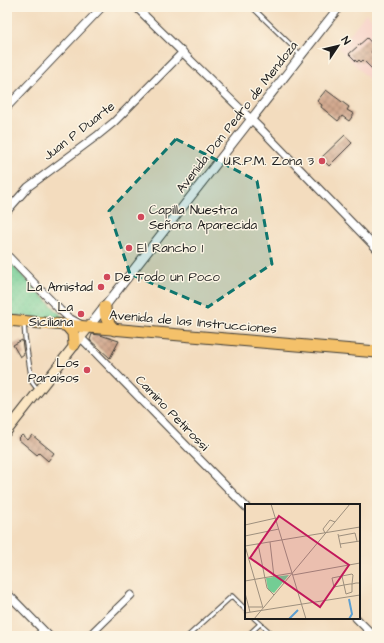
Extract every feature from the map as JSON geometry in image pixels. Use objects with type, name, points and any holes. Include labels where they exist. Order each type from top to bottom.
[{"type":"main road","points":[[105,307],[106,319],[115,330]]},
{"type":"main road","name":"Avenida de las Instrucciones","points":[[7,320],[377,352]]},
{"type":"main road","points":[[67,326],[77,341]]},
{"type":"main road","name":"Avenida Don Pedro de Mendoza","points":[[7,431],[88,328]]},
{"type":"street","points":[[7,107],[102,7]]},
{"type":"street","points":[[136,7],[252,120],[377,249]]},
{"type":"street","name":"Avenida Don Pedro de Mendoza","points":[[88,328],[339,7]]},
{"type":"street","name":"Juan P Duarte","points":[[7,210],[28,187],[114,122],[183,52]]},
{"type":"street","points":[[7,255],[60,310],[74,322],[88,328]]},
{"type":"street","name":"Camino Petirossi","points":[[77,341],[93,350],[245,506]]},
{"type":"street","points":[[7,593],[49,636]]},
{"type":"street","points":[[89,636],[131,595]]},
{"type":"street","points":[[357,619],[374,636]]},
{"type":"lane","points":[[252,7],[301,56]]},
{"type":"lane","points":[[24,322],[32,382],[39,391]]},
{"type":"lane","points":[[188,636],[232,596],[245,609]]},
{"type":"lane","points":[[255,619],[274,636]]},
{"type":"lane","points":[[247,636],[260,624]]},
{"type":"lane","points":[[35,636],[42,629]]},
{"type":"highlighted area","points":[[176,139],[257,181],[272,264],[208,307],[130,274],[109,211]]},
{"type":"shaded area","points":[[366,13],[377,25],[377,88],[339,48]]},
{"type":"green space","points":[[7,259],[63,317],[62,320],[7,315]]},
{"type":"building","points":[[367,38],[376,48],[371,52],[377,58],[377,74],[363,60],[361,62],[359,60],[357,62],[349,54]]},
{"type":"building","points":[[326,90],[349,107],[347,110],[354,114],[349,121],[342,116],[338,121],[321,107],[322,105],[317,101]]},
{"type":"building","points":[[345,135],[352,143],[329,166],[321,158]]},
{"type":"building","points":[[92,334],[119,341],[110,358],[90,340]]},
{"type":"building","points":[[22,340],[24,354],[20,357],[13,345]]},
{"type":"building","points":[[22,435],[28,440],[32,435],[54,453],[48,461],[39,453],[37,455],[18,439]]},
{"type":"place","name":"U.R.P.M. Zona 3","points":[[322,161]]},
{"type":"place","name":"Capilla Nuestra Señora Aparecida","points":[[141,217]]},
{"type":"place","name":"El Rancho 1","points":[[129,248]]},
{"type":"place","name":"De Todo un Poco","points":[[107,277]]},
{"type":"place","name":"La Amistad","points":[[101,287]]},
{"type":"place","name":"La Siciliana","points":[[81,314]]},
{"type":"place","name":"Los Paraísos","points":[[87,370]]}]
